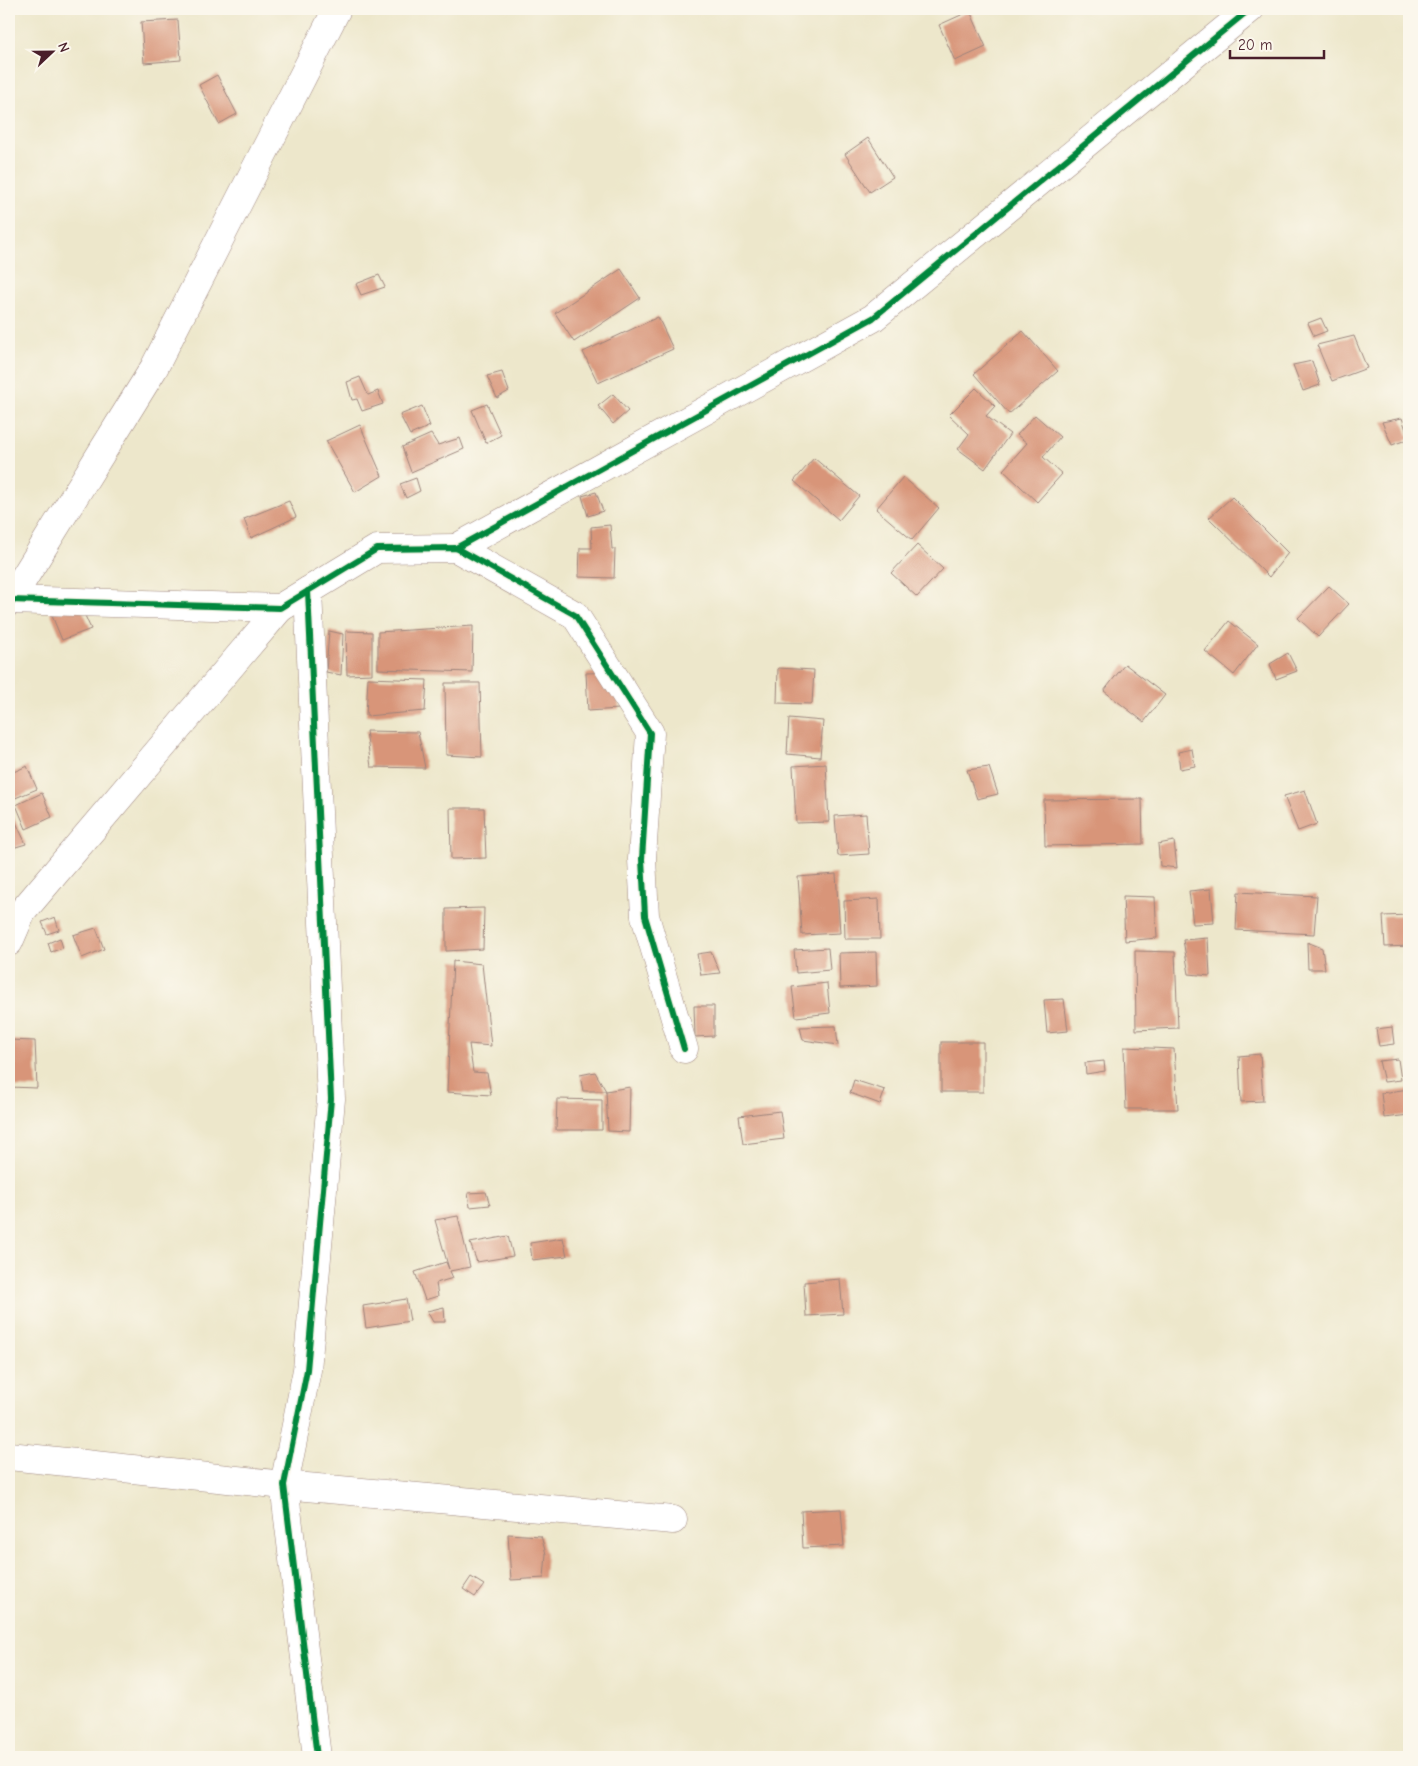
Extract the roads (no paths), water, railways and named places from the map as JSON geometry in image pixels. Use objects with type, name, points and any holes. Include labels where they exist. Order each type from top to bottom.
[{"type":"street","points":[[10,601],[154,368],[338,9]]},
{"type":"street","points":[[9,942],[22,912],[280,608],[377,549],[456,548],[873,318],[1250,9]]},
{"type":"street","points":[[456,548],[575,615],[650,733],[642,859],[645,916],[684,1049]]},
{"type":"street","points":[[308,591],[331,1099],[306,1370],[284,1485],[317,1757]]},
{"type":"street","points":[[10,601],[280,608]]},
{"type":"street","points":[[9,1456],[284,1485],[674,1520]]}]
